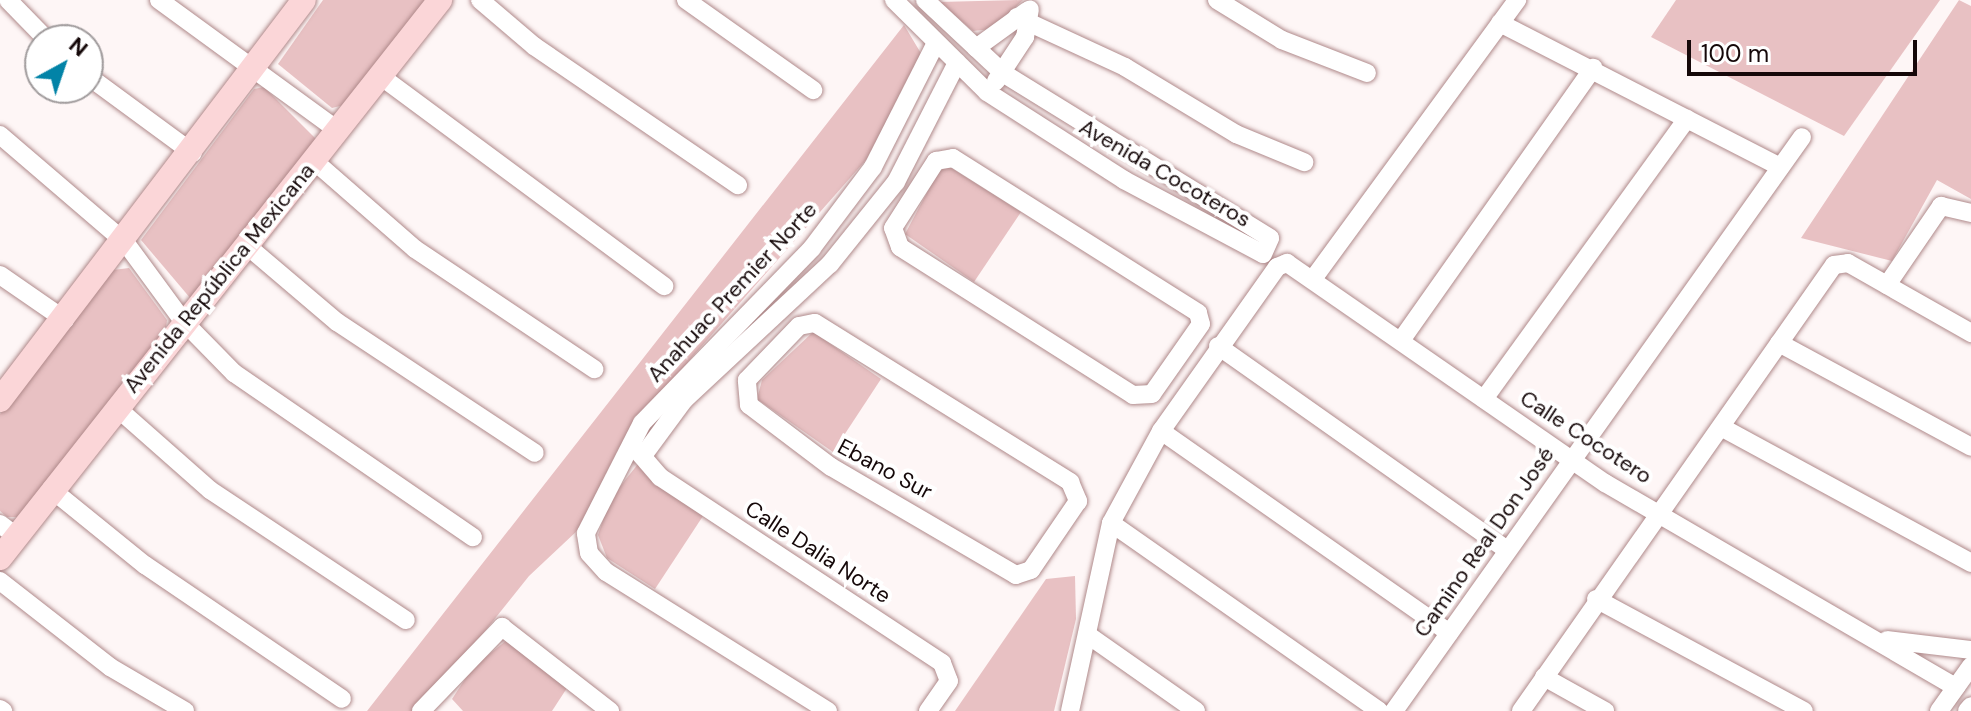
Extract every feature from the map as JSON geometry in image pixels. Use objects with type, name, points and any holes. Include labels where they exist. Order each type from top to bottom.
[{"type":"main road","points":[[0,400],[193,153],[304,0]]},
{"type":"main road","name":"Avenida República Mexicana","points":[[0,558],[8,530],[51,489],[440,0]]},
{"type":"street","points":[[8,0],[31,24]]},
{"type":"street","points":[[159,0],[257,68],[337,130]]},
{"type":"street","points":[[480,0],[534,46],[738,185]]},
{"type":"street","points":[[686,0],[813,90]]},
{"type":"street","name":"Avenida Cocoteros","points":[[894,0],[913,7],[936,43],[987,92],[1124,180],[1263,254],[1270,238],[1003,73],[925,0]]},
{"type":"street","points":[[1217,0],[1282,40],[1367,73]]},
{"type":"street","points":[[1313,279],[1517,0]]},
{"type":"street","points":[[976,48],[1028,13]]},
{"type":"street","points":[[987,92],[1003,73],[1028,13]]},
{"type":"street","points":[[1028,13],[1236,134],[1304,162]]},
{"type":"street","points":[[1500,23],[1593,68],[1780,167]]},
{"type":"street","name":"Anahuac Premier Norte","points":[[828,711],[595,562],[586,533],[636,448],[739,323],[812,248],[873,167],[936,43]]},
{"type":"street","name":"Anahuac Premier Norte","points":[[679,395],[757,338],[896,182],[957,63]]},
{"type":"street","points":[[1402,339],[1593,68]]},
{"type":"street","points":[[379,75],[664,286]]},
{"type":"street","points":[[104,88],[193,153]]},
{"type":"street","points":[[1484,399],[1687,119]]},
{"type":"street","points":[[0,135],[125,242],[183,321],[261,395],[473,537]]},
{"type":"street","name":"Camino Real Don José","points":[[1394,711],[1802,137]]},
{"type":"street","points":[[953,158],[1191,306],[1201,324],[1152,394],[1133,395],[900,247],[893,228],[913,195],[936,161],[953,158]]},
{"type":"street","points":[[313,160],[402,239],[594,369]]},
{"type":"street","points":[[873,167],[913,195]]},
{"type":"street","points":[[1887,285],[1941,206],[1971,213]]},
{"type":"street","points":[[245,244],[337,322],[535,453]]},
{"type":"street","name":"Calle Cocotero","points":[[1218,346],[1277,267],[1287,263],[1402,339],[1571,459],[1880,639],[1956,687]]},
{"type":"street","points":[[1521,711],[1596,599],[1834,265],[1848,263],[1971,333]]},
{"type":"street","points":[[0,275],[65,320]]},
{"type":"street","points":[[739,323],[774,351]]},
{"type":"street","name":"Ebano Sur","points":[[815,323],[1070,482],[1078,501],[1031,570],[1016,575],[800,448],[749,405],[743,389],[774,351],[799,326],[815,323]]},
{"type":"street","points":[[1779,343],[1971,447]]},
{"type":"street","points":[[1070,711],[1111,523],[1161,431],[1218,346],[1507,550]]},
{"type":"street","points":[[116,407],[210,490],[406,620]]},
{"type":"street","points":[[1721,427],[1971,563]]},
{"type":"street","points":[[1161,431],[1449,633]]},
{"type":"street","name":"Calle Dalia Norte","points":[[636,448],[660,477],[942,663],[949,681],[928,711]]},
{"type":"street","points":[[51,489],[145,565],[342,699]]},
{"type":"street","points":[[1111,523],[1379,711]]},
{"type":"street","points":[[0,581],[110,667],[185,711]]},
{"type":"street","points":[[1596,599],[1804,711]]},
{"type":"street","points":[[431,708],[502,627],[610,711]]},
{"type":"street","points":[[1088,635],[1196,711]]},
{"type":"street","name":"Calle Cocotero","points":[[1880,639],[1971,650]]},
{"type":"street","points":[[1939,711],[1971,666]]},
{"type":"street","points":[[1544,677],[1605,711]]},
{"type":"street","points":[[1967,711],[1971,706]]},
{"type":"shaded area","points":[[323,0],[425,0],[344,105],[332,108],[278,64]]},
{"type":"shaded area","points":[[1023,0],[992,29],[973,31],[939,2]]},
{"type":"shaded area","points":[[1676,0],[1940,0],[1844,136],[1651,37]]},
{"type":"shaded area","points":[[1959,0],[1971,6],[1971,199],[1937,180],[1892,261],[1801,238]]},
{"type":"shaded area","points":[[904,25],[922,55],[880,144],[693,356],[619,448],[578,530],[529,576],[421,711],[367,711]]},
{"type":"shaded area","points":[[264,87],[316,139],[191,299],[141,240],[254,89]]},
{"type":"shaded area","points":[[948,166],[1021,212],[974,282],[905,234],[938,172]]},
{"type":"shaded area","points":[[129,268],[167,320],[165,335],[17,517],[7,517],[0,511],[0,414],[113,270]]},
{"type":"shaded area","points":[[813,332],[881,379],[833,452],[757,399],[762,380]]},
{"type":"shaded area","points":[[638,464],[703,516],[655,589],[607,558],[598,535],[610,499]]},
{"type":"shaded area","points":[[1075,576],[1076,619],[1054,711],[955,711],[1046,579]]},
{"type":"shaded area","points":[[507,640],[567,688],[552,711],[463,711],[452,699],[473,667]]}]
